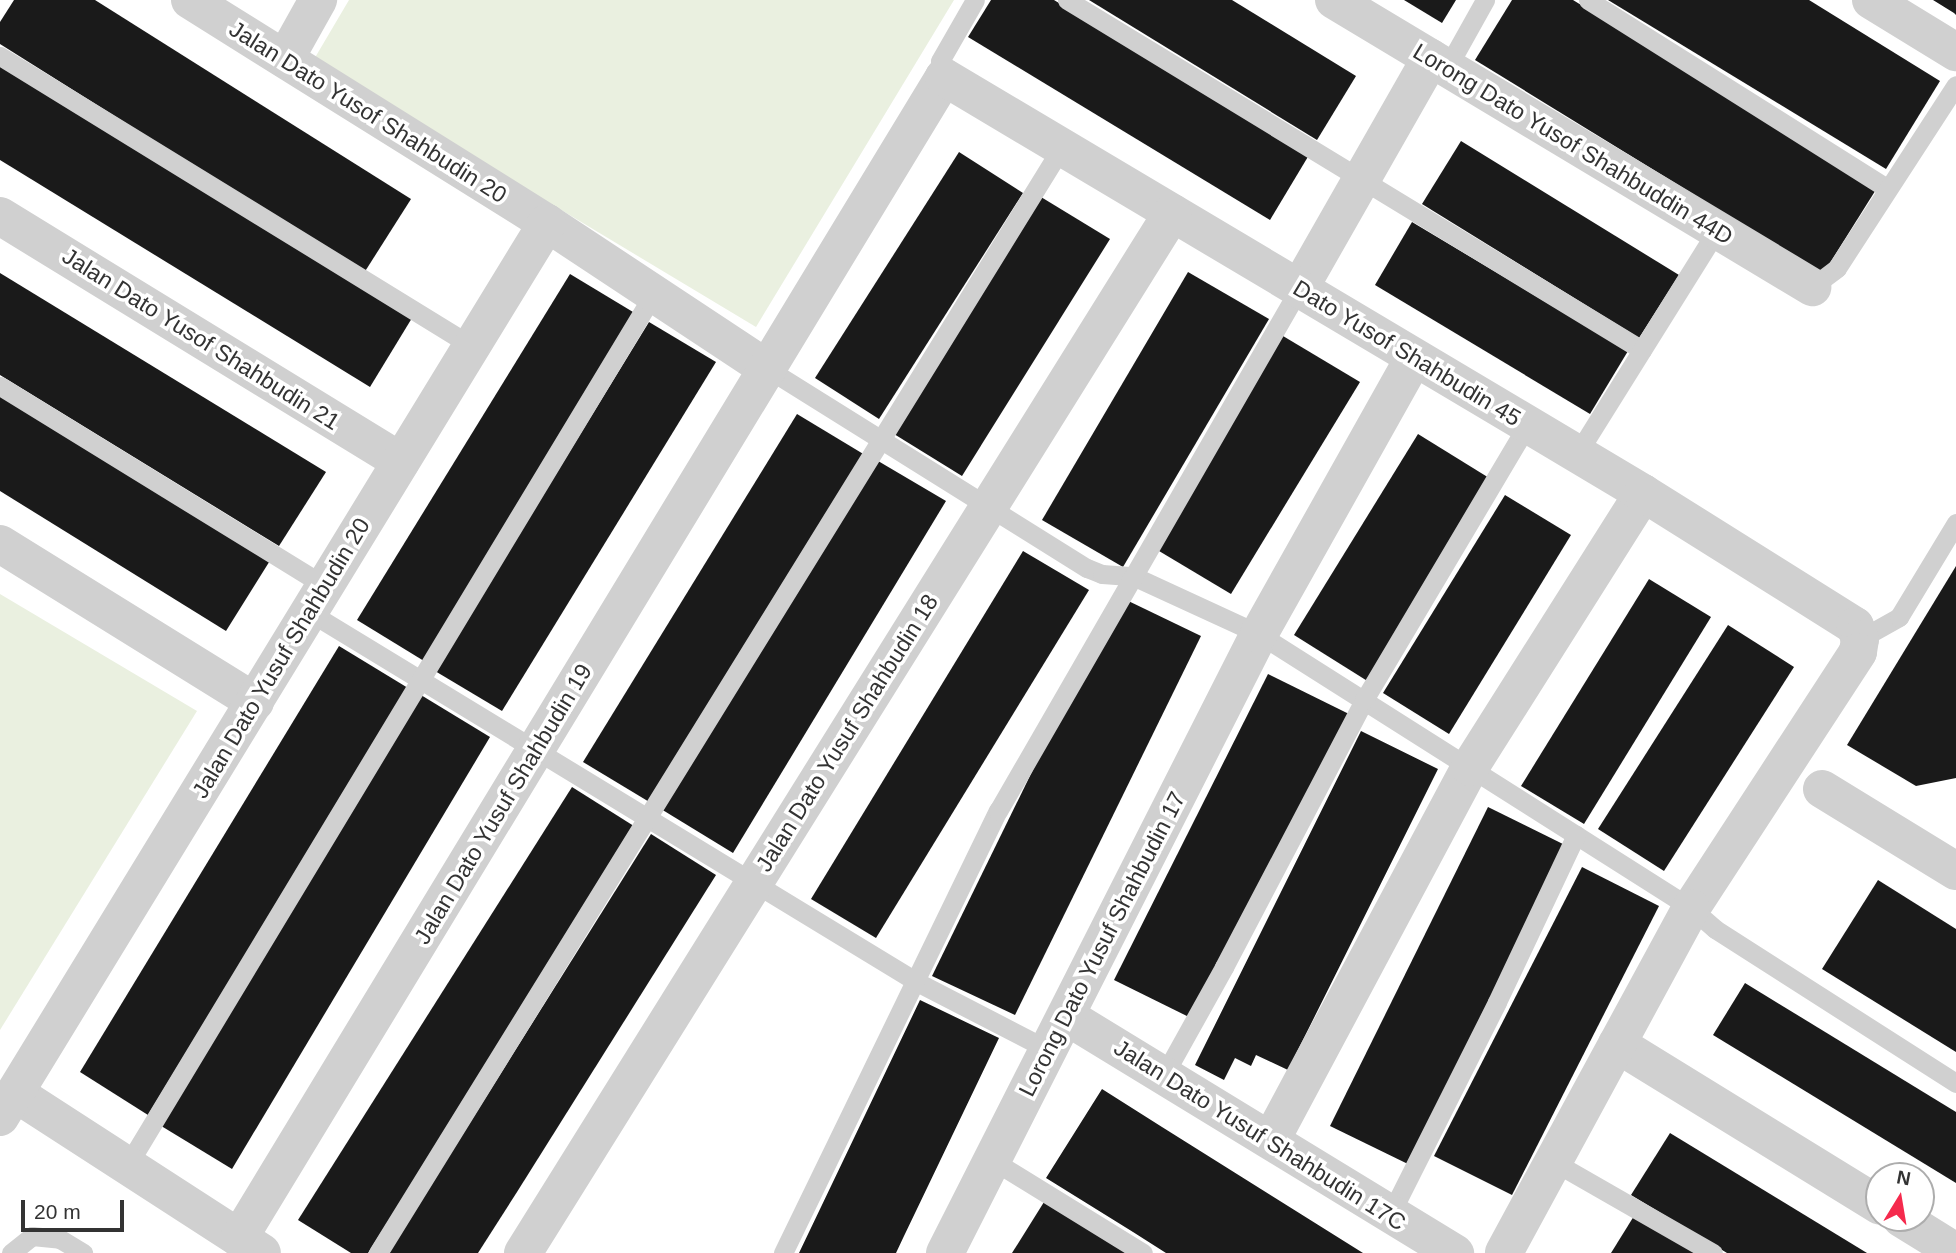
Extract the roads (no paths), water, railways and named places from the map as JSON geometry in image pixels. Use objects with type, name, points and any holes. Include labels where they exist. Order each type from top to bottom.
[{"type":"street","name":"Jalan Dato Yusof Shahbudin 20","points":[[190,0],[547,223],[768,369]]},
{"type":"street","points":[[285,59],[318,0]]},
{"type":"street","name":"Lorong Dato Yusof Shahbuddin 44D","points":[[1334,0],[1812,287]]},
{"type":"street","points":[[1871,0],[1956,52]]},
{"type":"street","points":[[1299,289],[1362,179],[1439,63]]},
{"type":"street","name":"Dato Yusof Shahbudin 45","points":[[944,77],[1643,493],[1854,626],[1860,639]]},
{"type":"street","name":"Jalan Dato Yusuf Shahbudin 19","points":[[251,1246],[537,749],[944,77]]},
{"type":"street","name":"Jalan Dato Yusuf Shahbudin 18","points":[[523,1253],[1172,213]]},
{"type":"street","name":"Jalan Dato Yusof Shahbudin 21","points":[[0,216],[401,462]]},
{"type":"street","name":"Jalan Dato Yusuf Shahbudin 20","points":[[8,1105],[547,223]]},
{"type":"street","name":"Lorong Dato Yusuf Shahbudin 17","points":[[946,1253],[1259,634],[1415,358]]},
{"type":"street","points":[[1270,1140],[1470,767],[1643,493]]},
{"type":"street","points":[[0,544],[255,702]]},
{"type":"street","points":[[1504,1253],[1691,908],[1858,652],[1860,639]]},
{"type":"street","points":[[1822,789],[1954,864]]},
{"type":"street","name":"Jalan Dato Yusuf Shahbudin 17C","points":[[1066,1016],[1455,1253]]},
{"type":"street","points":[[1617,1044],[1865,1196]]},
{"type":"street","points":[[8,1105],[127,1166],[251,1246]]},
{"type":"street","points":[[1923,1232],[1956,1252]]},
{"type":"lane","points":[[944,77],[940,61],[975,0]]},
{"type":"lane","points":[[1067,0],[1642,349]]},
{"type":"lane","points":[[1439,63],[1485,0]]},
{"type":"lane","points":[[1588,0],[1887,188]]},
{"type":"lane","points":[[0,56],[472,346]]},
{"type":"lane","points":[[1812,287],[1837,268],[1956,85]]},
{"type":"lane","points":[[378,1253],[1062,148]]},
{"type":"lane","points":[[1577,454],[1717,230]]},
{"type":"lane","points":[[783,1253],[918,982],[998,811],[1299,289]]},
{"type":"lane","points":[[127,1166],[654,293]]},
{"type":"lane","points":[[768,369],[987,509],[1087,568],[1102,574],[1133,576],[1259,634],[1691,908],[1715,929],[1956,1083]]},
{"type":"lane","points":[[0,386],[317,599],[421,680],[918,982],[1049,1050]]},
{"type":"lane","points":[[1164,1075],[1224,967],[1364,700],[1527,425]]},
{"type":"lane","points":[[1860,639],[1899,617],[1956,523]]},
{"type":"lane","points":[[1390,1215],[1497,1002],[1576,835]]},
{"type":"lane","points":[[992,1160],[1143,1253]]},
{"type":"lane","points":[[1554,1162],[1713,1253]]},
{"type":"lane","points":[[11,1253],[32,1236],[60,1239],[83,1253]]}]
